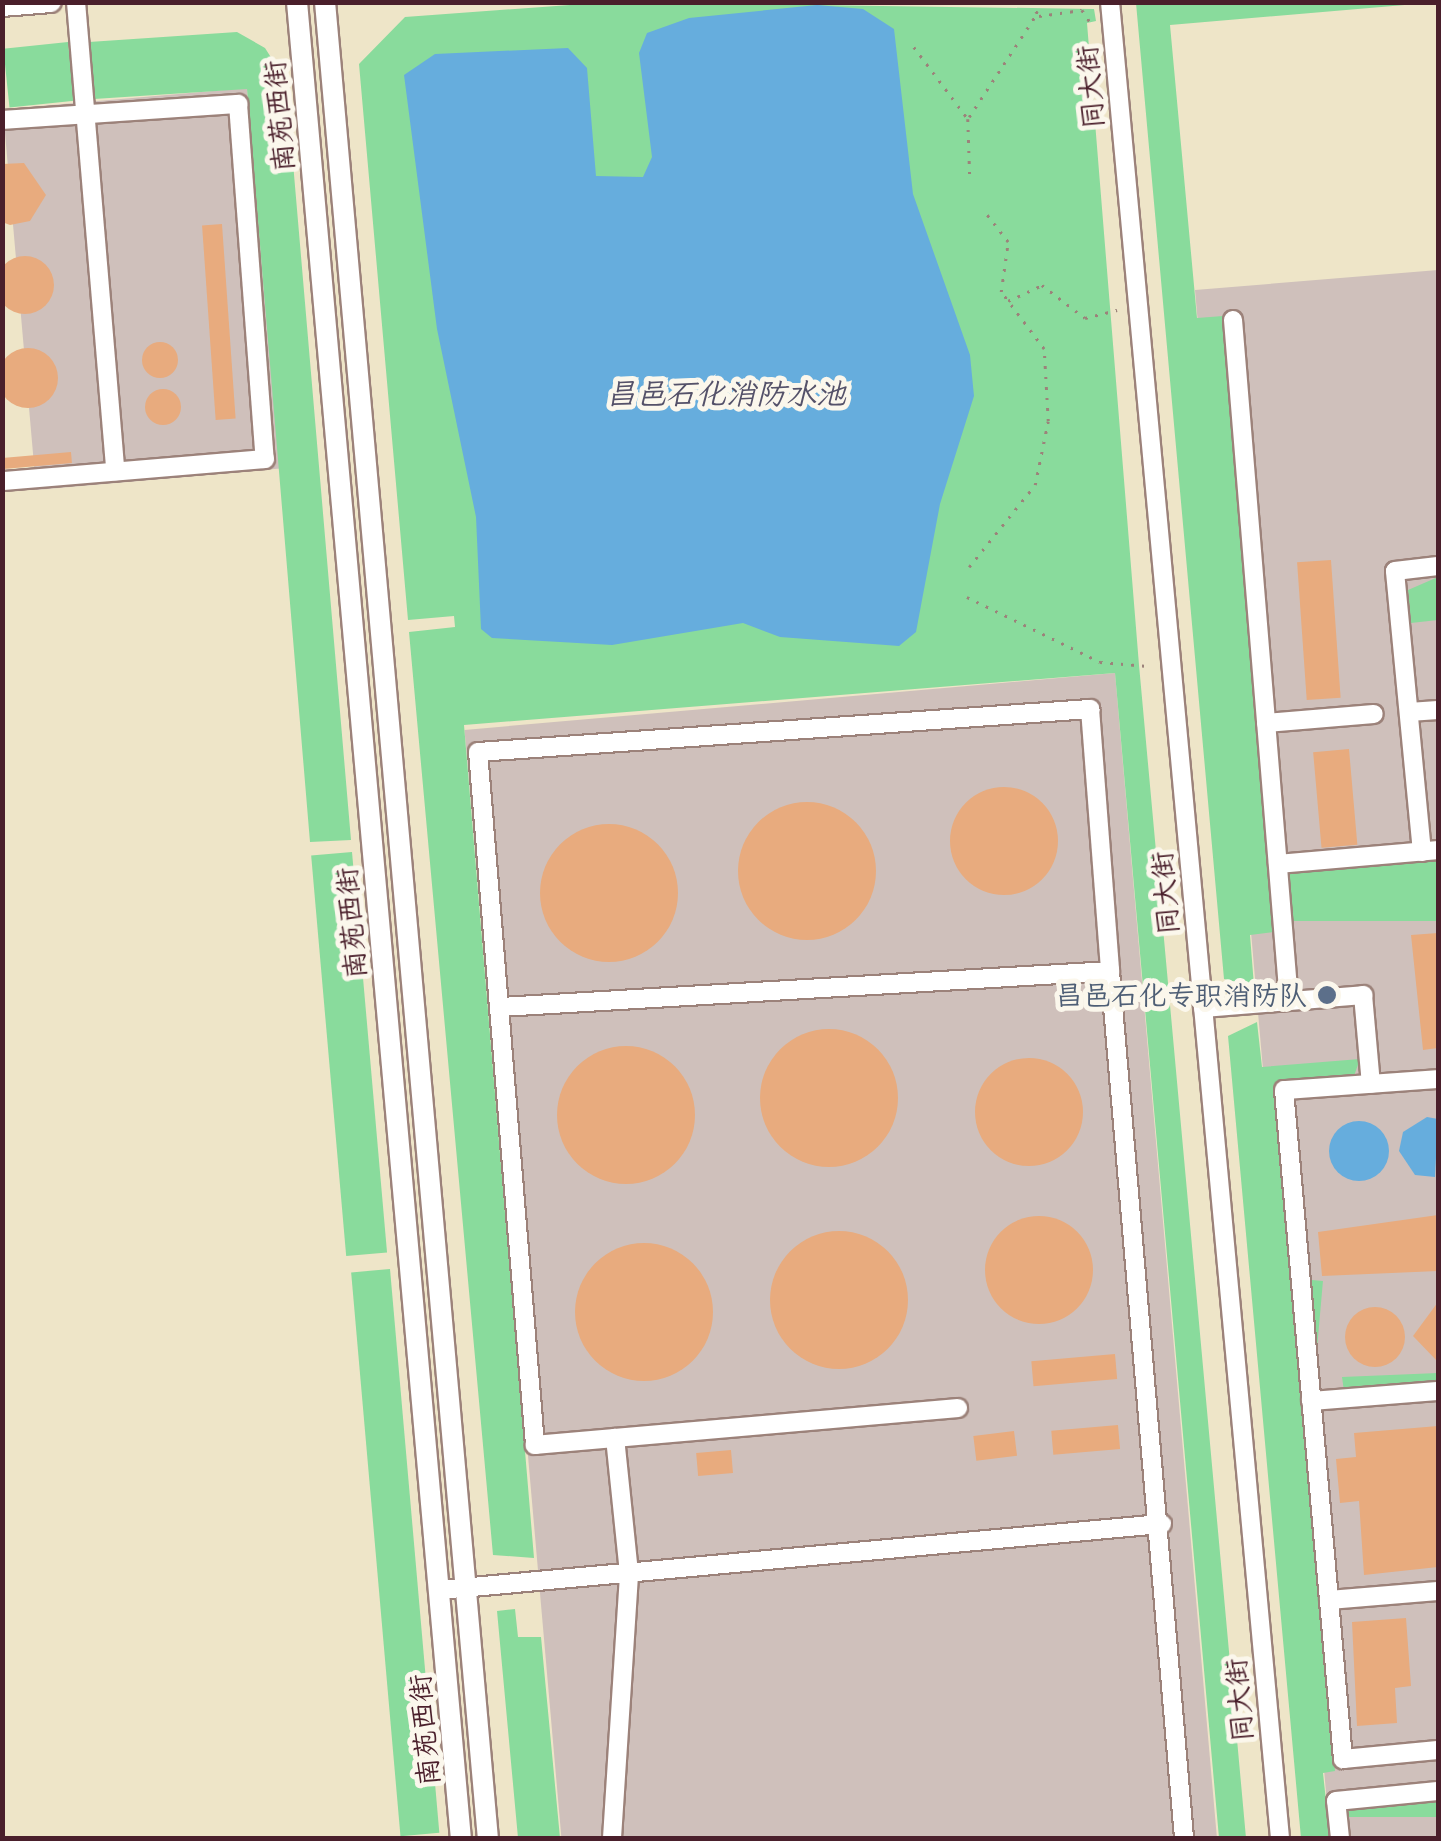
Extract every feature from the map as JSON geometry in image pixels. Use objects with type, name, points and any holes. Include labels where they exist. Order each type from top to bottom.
[{"type":"main road","points":[[2,6],[51,2]]},
{"type":"main road","name":"南苑西街","points":[[297,2],[461,1838]]},
{"type":"main road","name":"南苑西街","points":[[325,2],[488,1838]]},
{"type":"street","points":[[76,2],[114,471]]},
{"type":"street","name":"同大街","points":[[1110,2],[1280,1838]]},
{"type":"street","points":[[2,120],[238,104],[265,458],[2,481]]},
{"type":"street","points":[[1233,320],[1290,1001]]},
{"type":"street","points":[[1278,864],[1430,851],[1409,712],[1395,571],[1438,566]]},
{"type":"street","points":[[958,1408],[535,1445],[478,752],[1090,710],[1110,971],[1162,1524],[1184,1838]]},
{"type":"street","points":[[1409,712],[1438,710]]},
{"type":"street","points":[[1266,723],[1374,714]]},
{"type":"street","points":[[501,1007],[1110,971]]},
{"type":"street","points":[[1203,1008],[1363,995],[1371,1084]]},
{"type":"street","points":[[1438,1079],[1284,1090],[1343,1759],[1438,1750]]},
{"type":"street","points":[[1312,1401],[1438,1391]]},
{"type":"street","points":[[612,1838],[630,1573],[615,1438]]},
{"type":"street","points":[[439,1590],[1162,1524]]},
{"type":"street","points":[[1329,1600],[1438,1591]]},
{"type":"street","points":[[1340,1838],[1336,1801],[1438,1791]]},
{"type":"path","points":[[1031,2],[1036,15]]},
{"type":"path","points":[[968,119],[1036,15],[1070,6],[1092,25]]},
{"type":"path","points":[[914,47],[968,119],[970,180]]},
{"type":"path","points":[[969,567],[1017,513],[1046,454],[1044,349],[1001,292],[1008,242],[984,214]]},
{"type":"path","points":[[1008,300],[1042,285],[1085,318],[1117,310]]},
{"type":"path","points":[[967,597],[1100,662],[1148,666]]},
{"type":"shaded area","points":[[247,88],[280,469],[36,490],[3,109]]},
{"type":"shaded area","points":[[1438,270],[1438,1838],[1330,1838],[1195,290]]},
{"type":"shaded area","points":[[1115,673],[1217,1838],[561,1838],[464,730]]},
{"type":"green space","points":[[611,2],[1094,9],[1096,21],[1087,23],[1139,665],[1246,1838],[1219,1838],[1115,673],[464,725],[534,1558],[493,1555],[409,632],[455,627],[454,616],[408,620],[359,64],[405,17]]},
{"type":"green space","points":[[1136,3],[1428,3],[1170,25],[1197,318],[1223,316],[1274,932],[1250,935],[1254,986],[1224,979]]},
{"type":"green space","points":[[237,32],[265,48],[286,81],[351,840],[310,842],[247,89],[94,99],[89,42]]},
{"type":"green space","points":[[68,42],[74,101],[10,107],[3,49]]},
{"type":"green space","points":[[1438,577],[1438,620],[1411,623],[1408,590]]},
{"type":"green space","points":[[352,852],[387,1252],[346,1256],[311,856]]},
{"type":"green space","points":[[1288,857],[1438,857],[1438,921],[1288,921]]},
{"type":"green space","points":[[1257,1022],[1262,1067],[1360,1059],[1354,1076],[1279,1085],[1335,1771],[1323,1773],[1330,1838],[1301,1838],[1228,1036]]},
{"type":"green space","points":[[390,1269],[439,1833],[400,1836],[351,1272]]},
{"type":"green space","points":[[1312,1280],[1323,1281],[1314,1380],[1303,1379]]},
{"type":"green space","points":[[1438,1373],[1438,1385],[1344,1391],[1342,1377]]},
{"type":"green space","points":[[515,1609],[518,1637],[541,1637],[560,1838],[518,1838],[497,1611]]},
{"type":"green space","points":[[1348,1799],[1438,1799],[1438,1817],[1348,1817]]},
{"type":"water","name":"昌邑石化消防水池","points":[[817,5],[863,9],[894,29],[913,194],[970,355],[974,396],[940,504],[916,632],[899,646],[780,637],[743,623],[612,645],[492,638],[481,629],[476,517],[437,329],[404,75],[435,54],[568,48],[587,68],[596,176],[643,177],[652,157],[639,53],[647,33],[689,18]]},
{"type":"water","points":[[1427,1117],[1438,1119],[1435,1177],[1415,1175],[1399,1151],[1403,1132]]},
{"type":"water","points":[[1359,1121],[1380,1130],[1389,1151],[1380,1172],[1359,1181],[1338,1172],[1329,1151],[1338,1130]]},
{"type":"building","points":[[24,163],[46,195],[30,221],[10,225],[2,222],[2,164]]},
{"type":"building","points":[[222,224],[236,419],[216,420],[202,225]]},
{"type":"building","points":[[25,256],[45,265],[54,285],[45,305],[25,314],[5,305],[-4,285],[5,265]]},
{"type":"building","points":[[160,342],[173,347],[178,360],[173,373],[160,378],[147,373],[142,360],[147,347]]},
{"type":"building","points":[[28,348],[49,357],[58,378],[49,399],[28,408],[7,399],[-2,378],[7,357]]},
{"type":"building","points":[[163,389],[176,394],[181,407],[176,420],[163,425],[150,420],[145,407],[150,394]]},
{"type":"building","points":[[71,452],[72,463],[3,469],[2,458]]},
{"type":"building","points":[[1331,560],[1341,698],[1307,700],[1297,562]]},
{"type":"building","points":[[1349,749],[1357,845],[1322,848],[1313,752]]},
{"type":"building","points":[[1004,787],[1025,791],[1042,803],[1054,820],[1058,841],[1054,862],[1042,879],[1025,891],[1004,895],[983,891],[966,879],[954,862],[950,841],[954,820],[966,803],[983,791]]},
{"type":"building","points":[[807,802],[833,808],[856,822],[870,845],[876,871],[870,897],[856,920],[833,934],[807,940],[781,934],[758,920],[744,897],[738,871],[744,845],[758,822],[781,808]]},
{"type":"building","points":[[609,824],[635,830],[658,844],[672,867],[678,893],[672,919],[658,942],[635,956],[609,962],[583,956],[560,942],[546,919],[540,893],[546,867],[560,844],[583,830]]},
{"type":"building","points":[[1438,933],[1438,1048],[1423,1050],[1411,935]]},
{"type":"building","points":[[829,1029],[855,1035],[878,1049],[892,1072],[898,1098],[892,1124],[878,1147],[855,1161],[829,1167],[803,1161],[780,1147],[766,1124],[760,1098],[766,1072],[780,1049],[803,1035]]},
{"type":"building","points":[[626,1046],[652,1052],[675,1066],[689,1089],[695,1115],[689,1141],[675,1164],[652,1178],[626,1184],[600,1178],[577,1164],[563,1141],[557,1115],[563,1089],[577,1066],[600,1052]]},
{"type":"building","points":[[1029,1058],[1050,1062],[1067,1074],[1079,1091],[1083,1112],[1079,1133],[1067,1150],[1050,1162],[1029,1166],[1008,1162],[991,1150],[979,1133],[975,1112],[979,1091],[991,1074],[1008,1062]]},
{"type":"building","points":[[1438,1215],[1438,1271],[1322,1276],[1318,1232]]},
{"type":"building","points":[[1039,1216],[1060,1220],[1077,1232],[1089,1249],[1093,1270],[1089,1291],[1077,1308],[1060,1320],[1039,1324],[1018,1320],[1001,1308],[989,1291],[985,1270],[989,1249],[1001,1232],[1018,1220]]},
{"type":"building","points":[[839,1231],[865,1237],[888,1251],[902,1274],[908,1300],[902,1326],[888,1349],[865,1363],[839,1369],[813,1363],[790,1349],[776,1326],[770,1300],[776,1274],[790,1251],[813,1237]]},
{"type":"building","points":[[644,1243],[670,1249],[693,1263],[707,1286],[713,1312],[707,1338],[693,1361],[670,1375],[644,1381],[618,1375],[595,1361],[581,1338],[575,1312],[581,1286],[595,1263],[618,1249]]},
{"type":"building","points":[[1438,1302],[1438,1362],[1413,1336]]},
{"type":"building","points":[[1375,1307],[1396,1316],[1405,1337],[1396,1358],[1375,1367],[1354,1358],[1345,1337],[1354,1316]]},
{"type":"building","points":[[1115,1354],[1117,1379],[1033,1386],[1031,1361]]},
{"type":"building","points":[[1118,1425],[1120,1449],[1053,1455],[1051,1431]]},
{"type":"building","points":[[1438,1426],[1438,1567],[1364,1575],[1359,1501],[1340,1503],[1336,1459],[1356,1457],[1354,1433]]},
{"type":"building","points":[[1014,1431],[1017,1456],[976,1461],[973,1436]]},
{"type":"building","points":[[731,1450],[733,1473],[698,1476],[696,1453]]},
{"type":"building","points":[[1406,1618],[1411,1686],[1395,1688],[1397,1723],[1357,1726],[1352,1622]]},
{"type":"place","name":"昌邑石化专职消防队","points":[[1327,995]]}]
